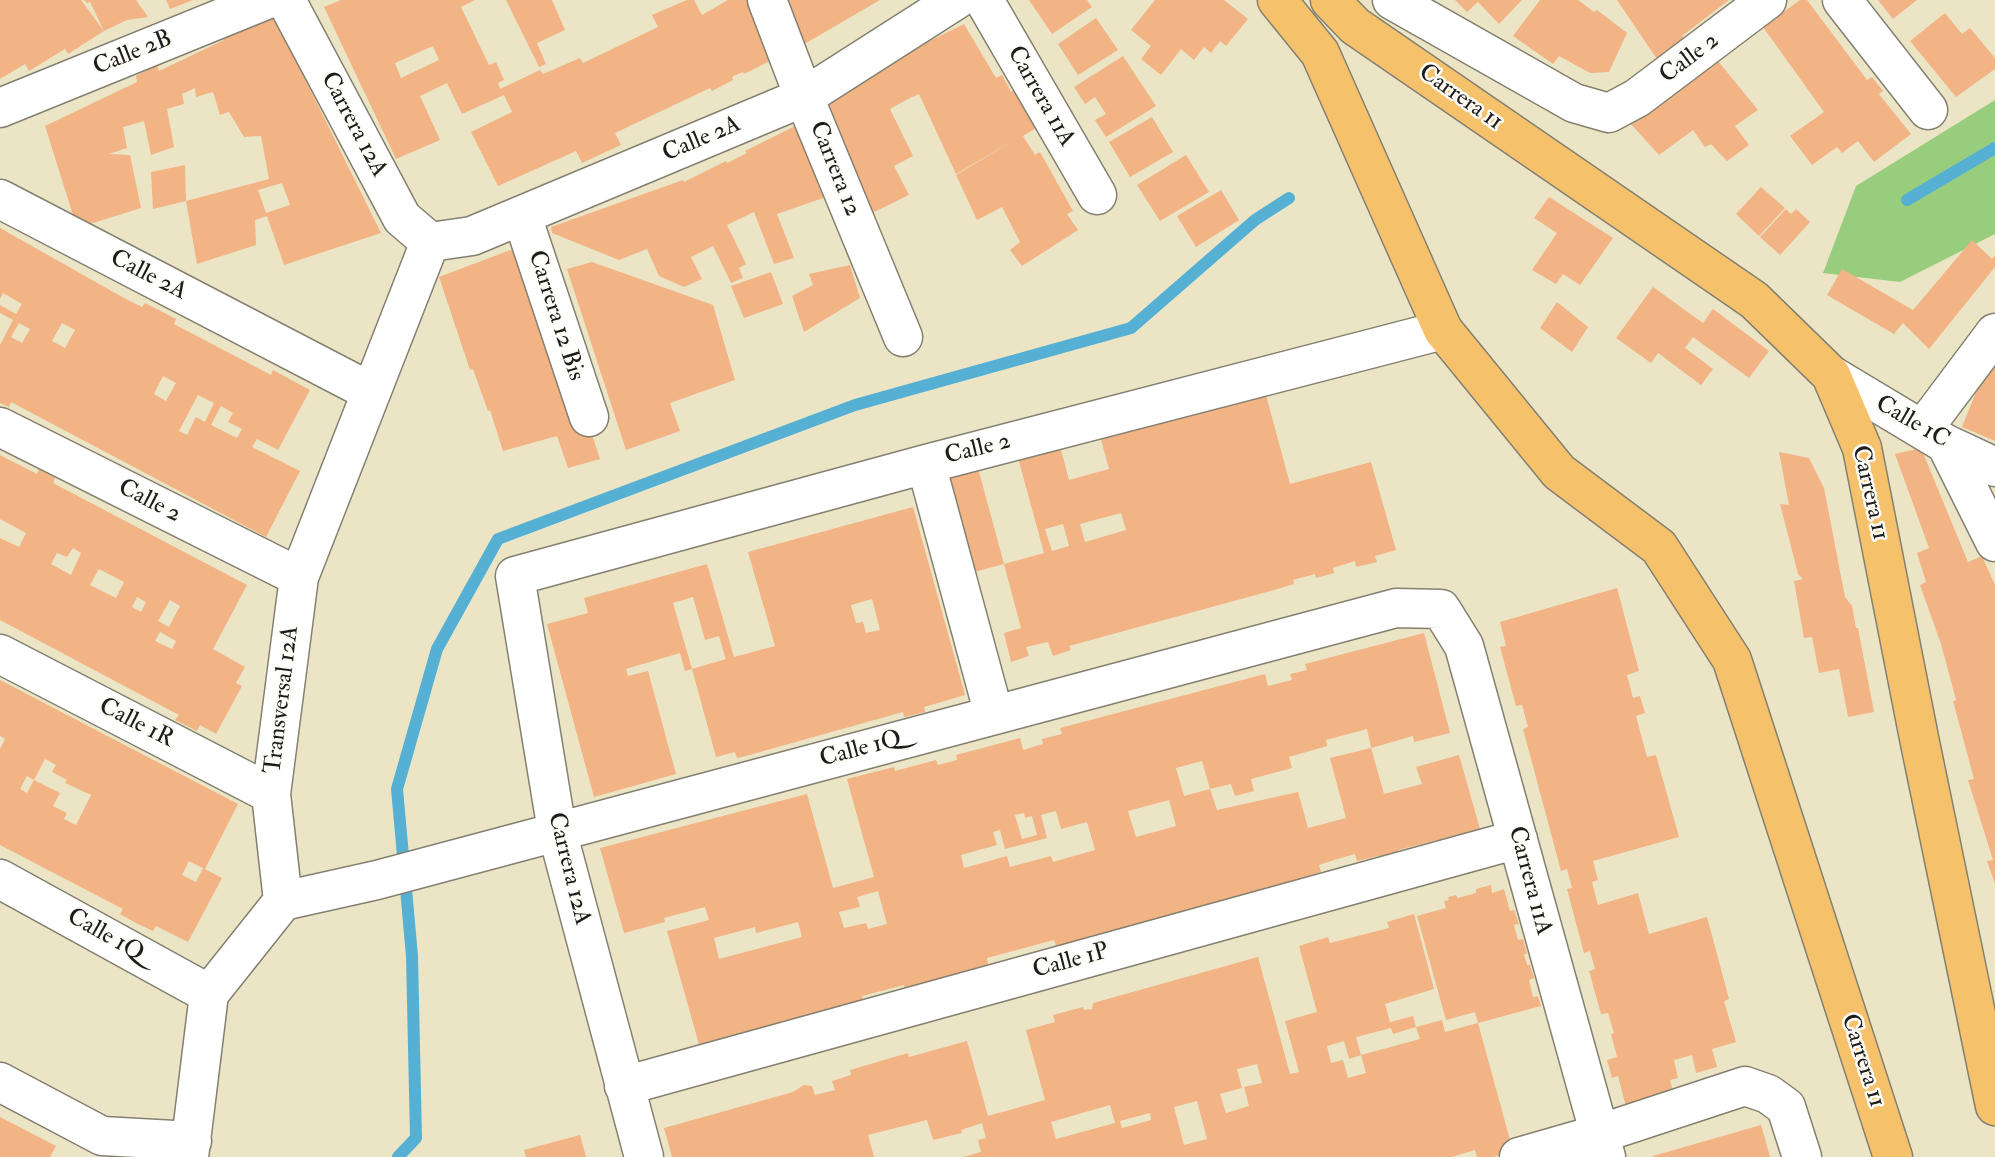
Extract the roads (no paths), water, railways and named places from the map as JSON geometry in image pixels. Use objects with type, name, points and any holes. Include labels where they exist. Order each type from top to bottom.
[{"type":"main road","name":"Carrera 11","points":[[1277,0],[1320,53],[1443,330],[1559,472],[1659,547],[1732,660],[1893,1157]]},
{"type":"main road","name":"Carrera 11","points":[[1342,13],[1754,300],[1830,375],[1862,448],[1995,1106]]},
{"type":"main road","points":[[1320,53],[1342,13]]},
{"type":"street","name":"Calle 2B","points":[[0,108],[266,0]]},
{"type":"street","name":"Carrera 12A","points":[[286,0],[402,218],[430,242]]},
{"type":"street","name":"Carrera 12","points":[[767,0],[903,337]]},
{"type":"street","name":"Calle 2A","points":[[430,242],[472,236],[804,97],[956,0]]},
{"type":"street","name":"Carrera 11A","points":[[984,0],[1097,195]]},
{"type":"street","name":"Calle 2","points":[[1392,0],[1574,103],[1609,113],[1637,99],[1767,0]]},
{"type":"street","points":[[1842,0],[1928,110]]},
{"type":"street","name":"Calle 2A","points":[[0,199],[372,392]]},
{"type":"street","name":"Carrera 12 Bis","points":[[522,216],[589,417]]},
{"type":"street","name":"Transversal 12A","points":[[283,901],[271,794],[299,577],[430,242]]},
{"type":"street","name":"Calle 2","points":[[515,576],[926,464],[1443,330]]},
{"type":"street","points":[[1995,334],[1935,437],[1995,542]]},
{"type":"street","name":"Calle 1C","points":[[1830,375],[1935,437],[1995,467]]},
{"type":"street","name":"Calle 2","points":[[0,427],[299,577]]},
{"type":"street","points":[[926,464],[994,715]]},
{"type":"street","name":"Carrera 12A","points":[[515,576],[557,831],[644,1157]]},
{"type":"street","name":"Calle 1Q","points":[[283,901],[376,880],[1396,608],[1441,609]]},
{"type":"street","name":"Carrera 11A","points":[[1441,609],[1464,646],[1603,1145]]},
{"type":"street","name":"Calle 1R","points":[[0,654],[271,794]]},
{"type":"street","name":"Calle 1P","points":[[624,1086],[1518,839]]},
{"type":"street","name":"Calle 1Q","points":[[0,878],[209,994]]},
{"type":"street","points":[[0,1082],[97,1147],[190,1149],[209,994],[283,901]]},
{"type":"street","points":[[1519,1157],[1603,1145],[1745,1086],[1768,1094],[1786,1107],[1802,1157]]},
{"type":"waterway","points":[[1907,200],[1995,148]]},
{"type":"waterway","points":[[398,1157],[416,1138],[412,956],[397,789],[437,649],[498,539],[855,405],[1131,328],[1255,220],[1289,198]]}]
